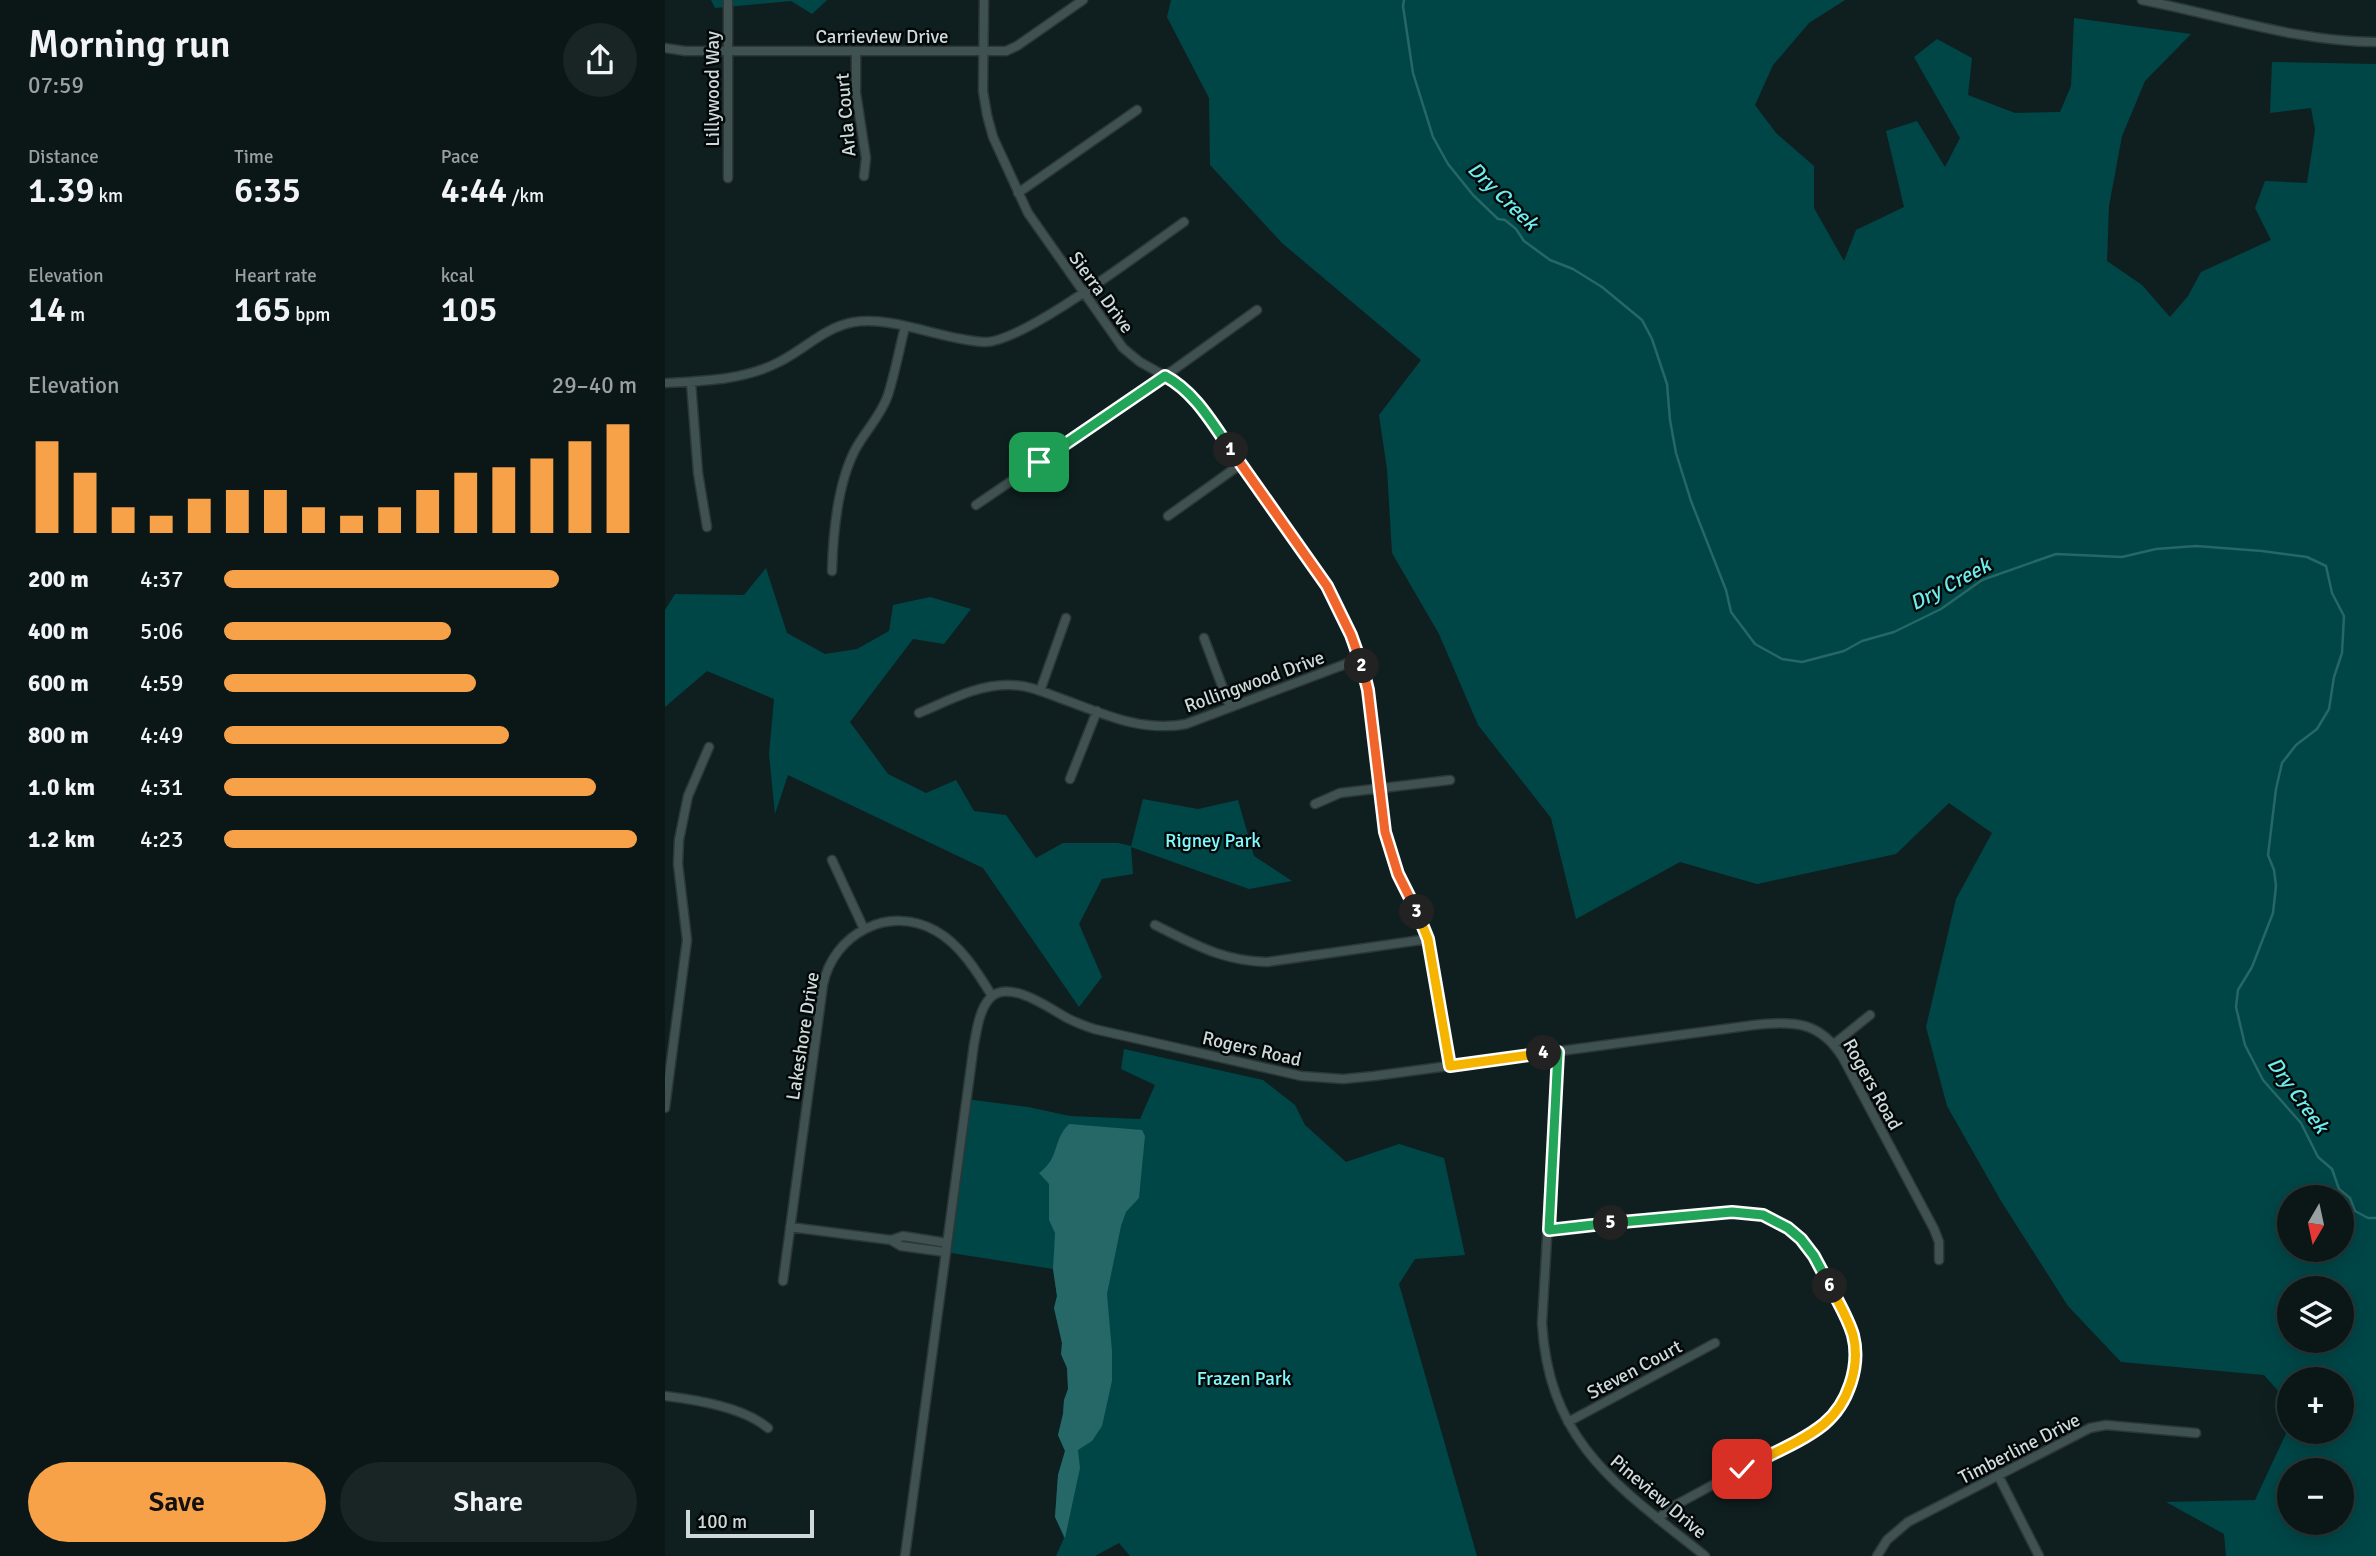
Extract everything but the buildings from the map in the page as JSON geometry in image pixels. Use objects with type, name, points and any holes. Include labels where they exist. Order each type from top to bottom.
[{"type":"street","name":"Lillywood Way","points":[[728,0],[728,178]]},
{"type":"street","name":"Sierra Drive","points":[[984,0],[983,90],[986,115],[993,137],[1028,213],[1123,348],[1140,362],[1177,382],[1194,398],[1327,586],[1351,635],[1368,690],[1385,832],[1392,859],[1428,939],[1450,1066]]},
{"type":"street","name":"Carrieview Drive","points":[[665,48],[685,51],[1006,51],[1083,0]]},
{"type":"street","points":[[2143,0],[2307,36],[2345,42],[2376,42]]},
{"type":"street","name":"Arla Court","points":[[856,52],[856,93],[866,158],[864,176]]},
{"type":"street","points":[[1018,193],[1137,110]]},
{"type":"street","points":[[665,383],[742,375],[765,369],[789,357],[827,331],[852,322],[872,321],[970,341],[989,342],[1007,338],[1082,292],[1184,222]]},
{"type":"street","points":[[976,505],[1257,310]]},
{"type":"street","points":[[832,571],[835,527],[847,470],[856,449],[888,395],[905,327]]},
{"type":"street","points":[[691,382],[698,473],[707,527]]},
{"type":"street","points":[[1168,516],[1241,464]]},
{"type":"street","points":[[1040,691],[1066,618]]},
{"type":"street","points":[[1204,638],[1230,708]]},
{"type":"street","name":"Rollingwood Drive","points":[[919,713],[971,691],[1012,685],[1040,691],[1131,723],[1151,727],[1173,726],[1186,724],[1359,659]]},
{"type":"street","points":[[1070,779],[1097,711]]},
{"type":"street","points":[[665,1108],[687,940],[678,864],[679,840],[688,796],[709,747]]},
{"type":"street","points":[[1315,804],[1340,793],[1450,779]]},
{"type":"street","points":[[832,860],[864,929],[891,922],[915,923],[935,930],[949,939],[962,953],[992,996],[981,1015],[974,1044],[905,1556]]},
{"type":"street","points":[[1155,925],[1220,956],[1251,962],[1428,939]]},
{"type":"street","name":"Lakeshore Drive","points":[[783,1281],[824,977],[842,945],[864,929]]},
{"type":"street","name":"Rogers Road","points":[[992,996],[1003,992],[1023,994],[1094,1029],[1301,1076],[1343,1079],[1775,1023],[1813,1028],[1834,1044],[1934,1229],[1939,1242],[1939,1260]]},
{"type":"street","points":[[1834,1044],[1870,1014]]},
{"type":"street","name":"Pineview Drive","points":[[1558,1052],[1543,1296],[1543,1342],[1551,1383],[1567,1422],[1587,1453],[1606,1474],[1705,1556]]},
{"type":"street","points":[[1549,1230],[1732,1212],[1763,1215],[1788,1228],[1807,1246],[1845,1315],[1853,1336],[1854,1370],[1850,1388],[1842,1403],[1824,1424],[1670,1508],[1658,1518]]},
{"type":"street","points":[[790,1227],[891,1240],[901,1246],[945,1252]]},
{"type":"street","points":[[891,1240],[903,1236],[947,1242]]},
{"type":"street","name":"Steven Court","points":[[1567,1422],[1715,1343]]},
{"type":"street","points":[[665,1396],[698,1400],[753,1417],[768,1428]]},
{"type":"street","name":"Timberline Drive","points":[[1877,1556],[1887,1540],[1908,1522],[2091,1428],[2106,1425],[2196,1433]]},
{"type":"street","points":[[1998,1475],[2039,1556]]},
{"type":"green space","points":[[711,0],[827,0],[812,14],[791,1],[715,8]]},
{"type":"green space","points":[[1171,0],[1845,0],[1809,23],[1773,65],[1755,105],[1776,133],[1814,166],[1814,208],[1844,261],[1856,230],[1904,207],[1886,131],[1917,121],[1945,167],[1960,138],[1914,57],[1937,39],[1972,58],[1968,95],[2015,113],[2060,112],[2071,86],[2074,18],[2191,34],[2145,81],[2122,136],[2109,206],[2107,261],[2142,285],[2170,317],[2188,296],[2201,272],[2271,240],[2255,208],[2265,181],[2307,183],[2315,130],[2311,108],[2270,113],[2272,62],[2376,64],[2376,1556],[2226,1556],[2224,1534],[2166,1502],[2255,1500],[2281,1444],[2354,1444],[2354,1367],[2277,1367],[2277,1390],[2264,1375],[2121,1362],[2068,1306],[2001,1201],[1947,1106],[1926,1027],[1956,899],[1992,833],[1949,803],[1896,854],[1757,884],[1680,862],[1576,919],[1551,818],[1478,725],[1439,634],[1392,553],[1387,469],[1379,415],[1421,360],[1282,243],[1210,165],[1209,98],[1167,17]]},
{"type":"green space","name":"Rigney Park","points":[[766,568],[787,633],[825,654],[857,649],[889,631],[893,605],[930,597],[971,609],[944,644],[913,639],[850,722],[888,774],[926,793],[956,780],[974,811],[1006,815],[1036,858],[1063,843],[1118,843],[1131,846],[1143,799],[1198,809],[1238,800],[1254,856],[1292,881],[1249,889],[1131,847],[1133,874],[1102,879],[1079,924],[1102,977],[1079,1007],[983,868],[788,775],[775,814],[769,754],[774,699],[707,671],[665,707],[665,610],[675,594],[744,595]]},
{"type":"green space","name":"Frazen Park","points":[[1124,1049],[1263,1080],[1295,1105],[1305,1125],[1346,1162],[1399,1144],[1444,1158],[1465,1255],[1415,1259],[1399,1284],[1477,1556],[1130,1556],[1119,1543],[1095,1556],[1056,1556],[1064,1538],[1055,1517],[1058,1475],[1065,1451],[1058,1435],[1068,1389],[1067,1368],[1061,1354],[1062,1343],[1054,1308],[1057,1296],[1053,1269],[945,1252],[966,1099],[1028,1107],[1070,1116],[1140,1119],[1155,1085],[1121,1069]]},
{"type":"shaded area","points":[[1069,1124],[1142,1130],[1145,1136],[1139,1198],[1126,1212],[1121,1226],[1107,1294],[1112,1381],[1102,1426],[1092,1441],[1078,1450],[1080,1468],[1065,1538],[1055,1517],[1058,1475],[1065,1451],[1058,1435],[1068,1389],[1067,1368],[1061,1354],[1062,1343],[1054,1308],[1057,1296],[1053,1269],[1055,1233],[1049,1220],[1049,1184],[1039,1173],[1050,1161]]},
{"type":"waterway","name":"Dry Creek","points":[[1404,0],[1413,73],[1433,137],[1448,164],[1473,195],[1498,219],[1505,220],[1516,229],[1524,241],[1550,260],[1573,269],[1602,287],[1642,320],[1652,339],[1667,384],[1676,453],[1691,501],[1726,590],[1731,612],[1755,644],[1782,659],[1802,662],[1844,651],[1862,641],[1894,632],[1941,609],[1982,580],[2056,554],[2122,557],[2156,549],[2196,546],[2307,557],[2326,566],[2332,593],[2344,616],[2342,653],[2334,677],[2329,709],[2317,729],[2296,745],[2282,763],[2268,855],[2276,886],[2273,913],[2252,967],[2238,990],[2236,1007],[2245,1045],[2263,1080],[2301,1123],[2318,1157],[2332,1169],[2339,1189],[2350,1198],[2355,1211],[2368,1218],[2376,1218]]},
{"type":"route","points":[[1039,462],[1165,376],[1177,382],[1194,398],[1327,586],[1351,635],[1368,690],[1385,832],[1398,874],[1428,939],[1450,1066],[1558,1052],[1549,1230],[1732,1212],[1748,1213],[1763,1215],[1779,1222],[1801,1239],[1814,1256],[1853,1336],[1854,1370],[1850,1388],[1842,1403],[1824,1424],[1742,1469]]}]
